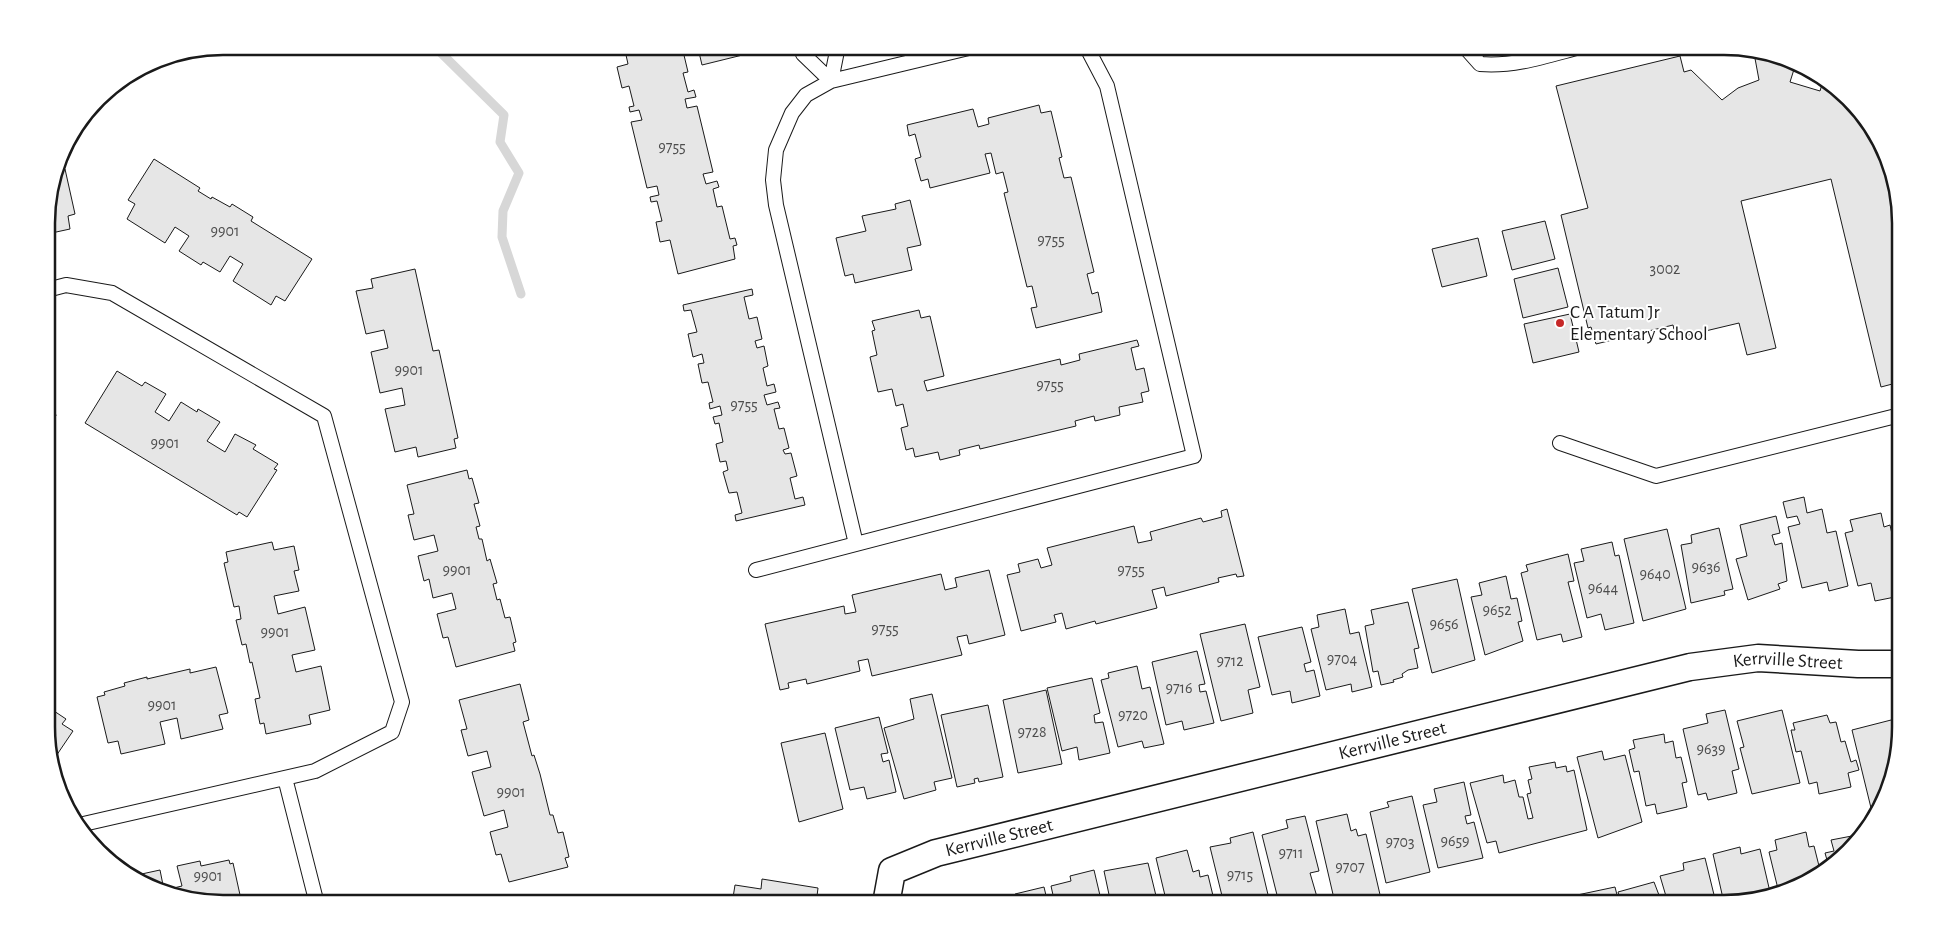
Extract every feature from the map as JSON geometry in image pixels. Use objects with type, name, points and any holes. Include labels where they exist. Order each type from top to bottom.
[{"type":"street","name":"Kerrville Street","points":[[888,895],[892,871],[936,853],[1690,668],[1758,658],[1858,664],[1892,664]]},
{"type":"lane","points":[[804,55],[831,81]]},
{"type":"lane","points":[[831,81],[836,55]]},
{"type":"lane","points":[[856,544],[776,205],[772,180],[776,150],[792,113],[806,95],[831,81],[940,55]]},
{"type":"lane","points":[[756,570],[1194,456],[1107,86],[1091,55]]},
{"type":"lane","points":[[1472,55],[1480,64],[1498,66],[1516,64],[1550,55]]},
{"type":"lane","points":[[55,288],[66,285],[112,293],[324,416],[402,702],[392,732],[315,771],[86,823]]},
{"type":"lane","points":[[1560,443],[1656,476],[1892,417]]},
{"type":"lane","points":[[285,778],[315,895]]},
{"type":"building","points":[[626,55],[684,55],[688,72],[683,73],[688,92],[694,90],[696,97],[685,99],[687,108],[697,106],[713,172],[703,174],[706,184],[717,181],[719,187],[713,189],[717,207],[722,206],[730,239],[735,238],[737,245],[733,246],[735,259],[678,274],[670,240],[660,242],[656,222],[662,221],[657,201],[651,202],[650,197],[659,195],[657,186],[647,188],[631,122],[642,120],[639,110],[630,112],[629,107],[634,106],[629,86],[622,88],[617,67],[628,64]]},
{"type":"building","points":[[700,55],[743,55],[702,65]]},
{"type":"building","points":[[1680,56],[1684,72],[1691,70],[1722,100],[1738,88],[1759,80],[1755,58],[1794,71],[1790,82],[1820,91],[1821,87],[1843,104],[1857,121],[1879,159],[1891,201],[1892,384],[1881,387],[1831,179],[1741,201],[1776,348],[1747,355],[1739,323],[1676,338],[1673,325],[1596,344],[1591,327],[1588,328],[1561,215],[1588,208],[1556,86]]},
{"type":"building","points":[[1039,105],[1041,113],[1051,111],[1062,157],[1059,158],[1064,178],[1071,177],[1094,272],[1087,274],[1092,294],[1098,292],[1102,312],[1036,328],[1031,308],[1037,307],[1032,286],[1027,287],[1004,193],[1008,192],[1003,172],[996,174],[991,153],[985,154],[990,173],[930,188],[928,179],[921,181],[915,159],[921,157],[915,134],[909,136],[907,125],[973,109],[978,127],[989,124],[988,118]]},
{"type":"building","points":[[154,159],[200,188],[198,191],[211,199],[212,197],[230,207],[232,204],[253,217],[251,221],[312,259],[285,301],[276,296],[271,305],[233,281],[243,264],[230,256],[220,272],[203,262],[201,265],[179,251],[189,236],[175,227],[165,243],[127,219],[135,204],[128,200]]},
{"type":"building","points":[[65,169],[75,214],[68,216],[70,229],[55,232],[58,190]]},
{"type":"building","points":[[910,200],[921,245],[907,248],[912,270],[855,283],[853,274],[845,276],[836,238],[866,231],[862,216],[896,209],[895,204]]},
{"type":"building","points":[[1545,221],[1555,259],[1512,270],[1502,231]]},
{"type":"building","points":[[1478,238],[1487,276],[1442,287],[1432,249]]},
{"type":"building","points":[[1558,268],[1568,307],[1523,318],[1514,279]]},
{"type":"building","points":[[415,269],[433,351],[439,350],[458,438],[454,439],[456,448],[418,457],[416,447],[395,452],[385,409],[405,405],[402,388],[380,393],[371,352],[388,348],[384,330],[366,334],[356,291],[373,288],[371,279]]},
{"type":"building","points":[[752,289],[753,295],[744,297],[749,319],[757,317],[762,339],[755,341],[757,348],[764,346],[768,366],[763,368],[767,386],[774,384],[776,392],[764,395],[767,405],[778,402],[780,408],[774,409],[779,429],[784,428],[789,448],[783,450],[785,454],[791,453],[797,476],[790,478],[795,499],[803,497],[805,505],[736,521],[735,515],[742,513],[737,492],[729,493],[723,472],[728,470],[726,461],[720,462],[716,444],[723,442],[719,423],[715,424],[713,417],[722,415],[720,406],[710,409],[709,403],[713,402],[708,382],[702,383],[698,364],[704,363],[702,354],[693,357],[688,334],[697,332],[691,310],[684,311],[683,305]]},
{"type":"building","points":[[919,310],[921,318],[930,316],[944,376],[924,381],[927,391],[1060,359],[1061,365],[1080,360],[1079,354],[1137,340],[1139,346],[1131,348],[1136,370],[1144,368],[1149,391],[1141,393],[1143,402],[1119,407],[1120,415],[1095,421],[1094,416],[1075,421],[1076,426],[980,449],[979,445],[959,450],[960,455],[940,460],[938,452],[915,457],[913,448],[906,450],[901,428],[908,426],[903,404],[896,406],[892,389],[878,392],[870,357],[877,355],[872,331],[875,330],[872,321]]},
{"type":"building","points":[[1570,314],[1579,352],[1533,363],[1524,324]]},
{"type":"building","points":[[117,371],[142,386],[145,382],[166,394],[155,412],[169,421],[181,402],[197,412],[198,409],[220,422],[207,441],[225,452],[235,434],[256,445],[253,449],[278,464],[274,469],[277,470],[247,517],[239,512],[237,515],[85,423]]},
{"type":"building","points":[[467,470],[469,479],[472,478],[479,503],[474,504],[480,526],[476,527],[479,539],[482,539],[487,561],[490,559],[497,583],[493,584],[497,600],[500,599],[505,618],[510,617],[516,642],[513,643],[515,651],[456,667],[448,637],[443,638],[437,614],[456,609],[452,593],[433,598],[429,579],[424,581],[418,556],[438,551],[434,535],[414,540],[408,515],[414,514],[407,485]]},
{"type":"building","points":[[1804,497],[1807,513],[1822,509],[1827,533],[1836,531],[1848,586],[1829,591],[1827,582],[1802,588],[1788,527],[1800,524],[1797,516],[1787,518],[1783,502]]},
{"type":"building","points":[[1227,509],[1244,576],[1237,577],[1236,574],[1218,578],[1219,582],[1166,596],[1164,587],[1152,590],[1157,608],[1096,624],[1095,621],[1066,629],[1062,613],[1054,615],[1056,622],[1021,631],[1007,575],[1020,572],[1018,564],[1038,559],[1041,568],[1052,565],[1047,548],[1134,526],[1138,543],[1152,540],[1150,532],[1201,518],[1203,522],[1222,517],[1221,511]]},
{"type":"building","points":[[1881,513],[1884,527],[1890,525],[1892,534],[1892,598],[1875,601],[1871,583],[1858,586],[1845,533],[1853,531],[1850,520]]},
{"type":"building","points":[[1776,516],[1780,533],[1772,535],[1775,545],[1782,543],[1787,581],[1778,584],[1780,589],[1748,600],[1736,559],[1747,556],[1740,525]]},
{"type":"building","points":[[1719,528],[1733,589],[1724,591],[1725,595],[1691,603],[1681,545],[1692,543],[1691,535]]},
{"type":"building","points":[[1667,529],[1686,609],[1643,621],[1624,539]]},
{"type":"building","points":[[272,542],[274,550],[294,546],[299,570],[294,571],[299,591],[274,596],[278,614],[305,607],[315,650],[292,655],[296,672],[321,666],[330,710],[309,715],[311,724],[266,734],[264,723],[260,724],[255,699],[260,698],[252,662],[250,663],[246,644],[242,645],[236,620],[241,619],[239,606],[234,607],[224,563],[228,562],[226,552]]},
{"type":"building","points":[[1612,542],[1615,556],[1619,555],[1634,623],[1605,630],[1601,614],[1587,618],[1574,563],[1584,561],[1581,549]]},
{"type":"building","points":[[1568,554],[1574,581],[1568,582],[1582,637],[1563,642],[1561,634],[1537,640],[1521,573],[1528,571],[1526,565]]},
{"type":"building","points":[[989,570],[1005,635],[969,644],[967,635],[957,637],[962,655],[872,676],[868,659],[858,661],[860,671],[807,684],[806,679],[788,683],[789,688],[780,690],[765,624],[844,606],[845,614],[856,612],[852,595],[941,574],[945,590],[957,587],[955,578]]},
{"type":"building","points":[[1506,576],[1511,599],[1517,598],[1522,621],[1518,622],[1523,641],[1485,655],[1471,597],[1482,595],[1479,583]]},
{"type":"building","points":[[1457,579],[1475,660],[1432,673],[1412,589]]},
{"type":"building","points":[[1408,602],[1419,648],[1414,649],[1418,668],[1408,670],[1402,674],[1403,677],[1393,680],[1394,682],[1381,685],[1378,671],[1373,672],[1365,626],[1374,624],[1371,610]]},
{"type":"building","points":[[1345,609],[1350,634],[1359,632],[1372,687],[1352,692],[1351,684],[1326,690],[1311,629],[1319,627],[1317,615]]},
{"type":"building","points":[[1245,624],[1260,687],[1248,690],[1253,713],[1221,721],[1200,634]]},
{"type":"building","points":[[1302,627],[1311,662],[1304,664],[1306,672],[1314,670],[1320,696],[1292,703],[1290,691],[1272,695],[1258,637]]},
{"type":"building","points":[[1197,651],[1205,684],[1199,685],[1200,692],[1206,691],[1214,723],[1184,730],[1182,721],[1166,725],[1152,662]]},
{"type":"building","points":[[1137,666],[1142,689],[1150,687],[1164,744],[1144,748],[1142,741],[1118,747],[1101,680],[1109,678],[1108,673]]},
{"type":"building","points":[[216,667],[228,713],[219,715],[223,729],[181,739],[177,718],[160,722],[165,744],[121,754],[118,741],[108,743],[97,697],[105,695],[104,692],[125,686],[124,683],[147,677],[147,679],[190,669],[190,673]]},
{"type":"building","points":[[1092,678],[1100,713],[1094,715],[1095,723],[1103,722],[1110,753],[1079,760],[1077,747],[1062,751],[1047,688]]},
{"type":"building","points":[[520,684],[529,720],[523,722],[532,756],[534,755],[540,774],[550,815],[553,815],[558,833],[563,832],[569,857],[565,858],[568,867],[509,882],[501,854],[496,855],[490,832],[508,827],[504,810],[484,816],[472,772],[491,767],[487,751],[468,756],[461,730],[467,729],[459,700]]},
{"type":"building","points":[[1046,690],[1062,764],[1018,773],[1003,700]]},
{"type":"building","points":[[932,694],[952,778],[934,782],[936,790],[904,799],[884,728],[914,719],[910,699]]},
{"type":"building","points":[[988,705],[1003,777],[979,782],[978,778],[974,779],[975,783],[957,787],[941,715]]},
{"type":"building","points":[[1725,710],[1739,769],[1732,771],[1737,793],[1708,800],[1706,793],[1698,795],[1683,729],[1708,723],[1706,714]]},
{"type":"building","points":[[1782,710],[1800,783],[1752,794],[1740,748],[1744,747],[1737,721]]},
{"type":"building","points":[[55,712],[66,719],[62,724],[73,731],[57,754]]},
{"type":"building","points":[[1827,715],[1830,723],[1836,722],[1841,742],[1845,741],[1851,762],[1856,760],[1859,770],[1848,773],[1851,787],[1819,794],[1817,782],[1809,784],[1801,751],[1796,752],[1791,730],[1795,730],[1793,723]]},
{"type":"building","points":[[879,717],[888,753],[881,754],[883,762],[889,760],[896,792],[867,799],[864,787],[850,790],[835,728]]},
{"type":"building","points":[[1892,720],[1889,760],[1879,791],[1871,807],[1852,730]]},
{"type":"building","points":[[825,733],[843,809],[799,822],[781,743]]},
{"type":"building","points":[[1664,734],[1665,743],[1673,741],[1676,758],[1681,757],[1687,782],[1682,783],[1687,807],[1657,814],[1655,804],[1646,806],[1639,771],[1634,772],[1629,750],[1635,748],[1633,740]]},
{"type":"building","points":[[1602,751],[1604,760],[1625,755],[1642,822],[1598,838],[1577,757]]},
{"type":"building","points":[[1555,762],[1556,768],[1566,766],[1567,772],[1574,770],[1587,830],[1499,853],[1496,841],[1487,843],[1470,783],[1503,775],[1504,783],[1515,780],[1519,797],[1523,797],[1528,819],[1533,818],[1527,794],[1531,793],[1528,780],[1532,779],[1529,767]]},
{"type":"building","points":[[1464,782],[1471,815],[1465,816],[1467,824],[1474,822],[1483,858],[1438,868],[1423,805],[1437,802],[1434,789]]},
{"type":"building","points":[[1412,796],[1430,872],[1386,883],[1370,812],[1389,807],[1387,802]]},
{"type":"building","points":[[1347,814],[1351,831],[1356,829],[1358,836],[1366,834],[1380,895],[1333,895],[1316,821]]},
{"type":"building","points":[[1305,816],[1319,871],[1310,873],[1316,895],[1277,895],[1262,835],[1288,828],[1286,820]]},
{"type":"building","points":[[1253,832],[1268,895],[1222,895],[1210,847],[1231,843],[1230,838]]},
{"type":"building","points":[[1806,832],[1809,847],[1814,846],[1819,865],[1798,878],[1777,886],[1769,852],[1777,850],[1775,840]]},
{"type":"building","points":[[1851,836],[1843,846],[1827,859],[1825,853],[1834,851],[1831,840]]},
{"type":"building","points":[[1740,847],[1741,854],[1760,849],[1769,889],[1757,892],[1722,895],[1713,854]]},
{"type":"building","points":[[1187,850],[1193,872],[1199,870],[1200,877],[1208,875],[1213,895],[1165,895],[1156,858]]},
{"type":"building","points":[[1705,858],[1714,895],[1666,895],[1660,876],[1684,870],[1683,863]]},
{"type":"building","points":[[229,860],[230,864],[233,863],[240,895],[212,895],[175,888],[182,886],[177,866],[200,861],[201,866]]},
{"type":"building","points":[[1148,863],[1156,895],[1109,895],[1104,871]]},
{"type":"building","points":[[160,870],[163,883],[159,882],[143,874]]},
{"type":"building","points":[[1094,870],[1100,895],[1053,895],[1051,886],[1071,881],[1070,876]]},
{"type":"building","points":[[762,879],[818,888],[817,895],[733,895],[735,885],[761,889]]},
{"type":"building","points":[[1654,882],[1659,895],[1619,895],[1618,892]]},
{"type":"building","points":[[1044,887],[1046,895],[1015,895]]},
{"type":"building","points":[[1615,887],[1617,895],[1577,895]]},
{"type":"waterway","points":[[443,55],[504,115],[500,142],[519,173],[503,211],[502,237],[521,294]]},
{"type":"place","name":"C A Tatum Jr Elementary School","points":[[1560,323]]}]
